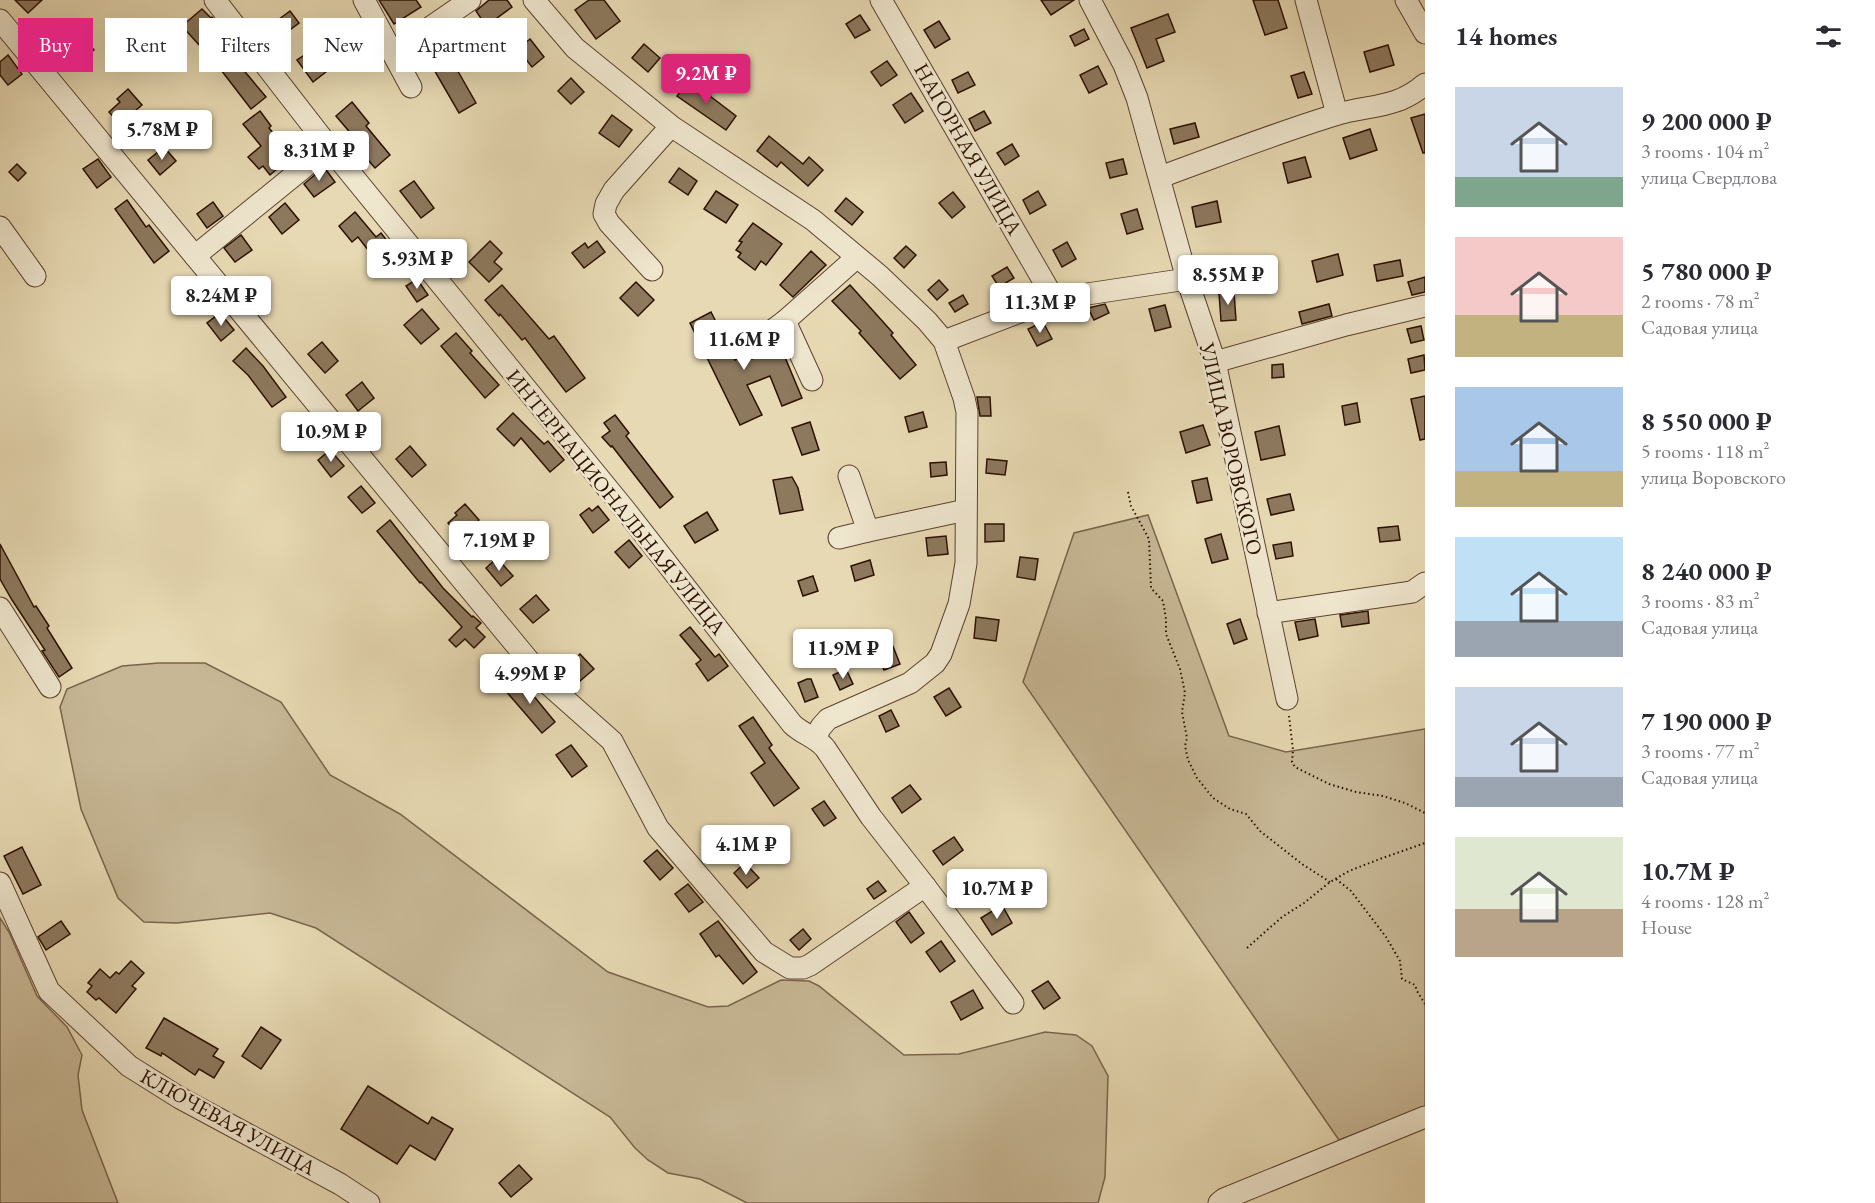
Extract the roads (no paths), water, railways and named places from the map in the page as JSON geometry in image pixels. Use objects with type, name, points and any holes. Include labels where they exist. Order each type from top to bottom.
[{"type":"street","name":"ИНТЕРНАЦИОНАЛЬНАЯ УЛИЦА","points":[[215,0],[329,147],[626,511],[792,724],[815,738],[825,748],[871,817],[1013,1003]]},
{"type":"street","points":[[364,0],[411,87]]},
{"type":"street","points":[[393,53],[470,0]]},
{"type":"street","points":[[534,0],[575,48],[671,126],[813,220],[880,276],[919,313],[944,341],[967,412],[966,563],[959,604],[950,632],[935,663],[910,682],[828,719],[820,727],[815,738]]},
{"type":"street","name":"НАГОРНАЯ УЛИЦА","points":[[881,0],[1054,298]]},
{"type":"street","name":"УЛИЦА ВОРОВСКОГО","points":[[1090,0],[1124,65],[1137,98],[1187,279],[1215,363],[1287,699]]},
{"type":"street","points":[[1306,0],[1337,114]]},
{"type":"street","points":[[1406,0],[1425,33]]},
{"type":"street","points":[[0,20],[549,685],[612,741],[658,828],[764,952],[790,968],[803,968],[925,886]]},
{"type":"street","points":[[1160,177],[1337,114],[1382,107],[1415,93],[1425,84]]},
{"type":"street","points":[[652,270],[609,223],[604,214],[606,204],[614,190],[671,126]]},
{"type":"street","points":[[195,256],[329,147]]},
{"type":"street","points":[[0,227],[35,276]]},
{"type":"street","points":[[751,346],[784,321],[856,258]]},
{"type":"street","points":[[944,341],[1054,298],[1187,279]]},
{"type":"street","points":[[1215,363],[1346,325],[1425,306]]},
{"type":"street","points":[[784,321],[812,381]]},
{"type":"street","points":[[849,476],[868,531]]},
{"type":"street","points":[[839,538],[966,510]]},
{"type":"street","points":[[1268,613],[1412,592],[1425,583]]},
{"type":"street","points":[[0,608],[50,687]]},
{"type":"street","name":"КЛЮЧЕВАЯ УЛИЦА","points":[[0,883],[49,991],[129,1066],[180,1098],[340,1184],[369,1203]]},
{"type":"street","points":[[1219,1203],[1425,1118]]}]
